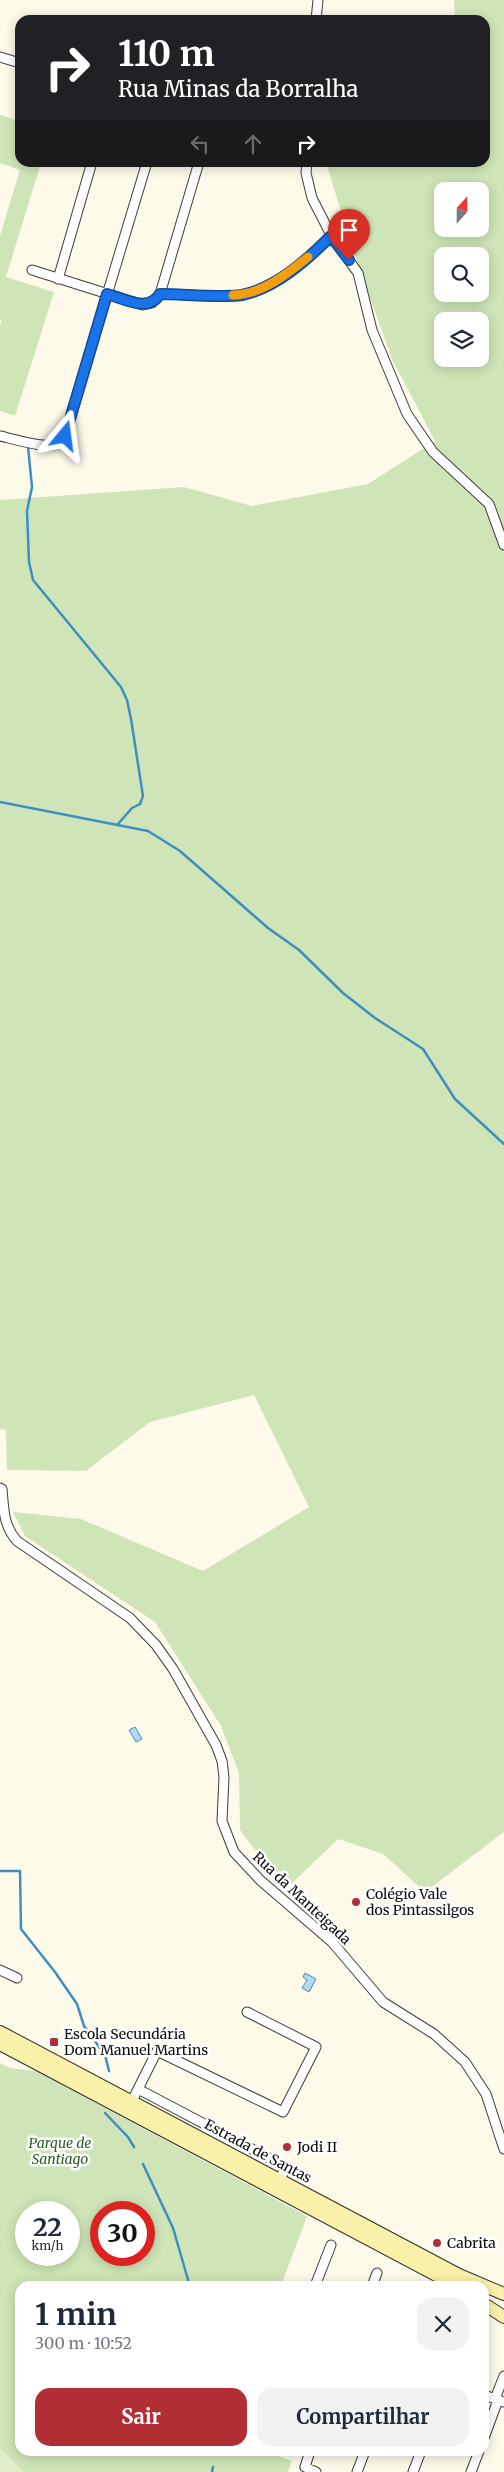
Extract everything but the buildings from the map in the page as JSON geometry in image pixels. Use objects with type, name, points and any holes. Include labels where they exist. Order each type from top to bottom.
[{"type":"main road","name":"Estrada de Santas","points":[[0,2032],[473,2281]]},
{"type":"main road","name":"Estrada de Santas","points":[[0,2044],[448,2281]]},
{"type":"main road","name":"Estrada de Santas","points":[[489,2288],[504,2294]]},
{"type":"main road","points":[[489,2307],[504,2317]]},
{"type":"street","points":[[316,15],[318,0]]},
{"type":"street","points":[[0,57],[15,62]]},
{"type":"street","points":[[58,279],[91,167]]},
{"type":"street","points":[[0,436],[48,446],[58,445],[63,441],[145,167]]},
{"type":"street","points":[[32,270],[143,305],[152,304],[160,294],[198,167]]},
{"type":"street","points":[[307,167],[306,173],[312,198],[331,236],[358,273],[372,330],[407,414],[433,452],[489,504],[504,545]]},
{"type":"street","points":[[160,294],[241,295],[265,287],[292,270],[331,236]]},
{"type":"street","name":"Rua da Manteigada","points":[[1,1489],[5,1522],[9,1532],[17,1541],[130,1618],[156,1645],[173,1669],[216,1745],[222,1761],[224,1777],[222,1820],[234,1852],[260,1880],[332,1942],[383,2002],[434,2034],[465,2062],[486,2094],[503,2137],[504,2149]]},
{"type":"street","points":[[0,1970],[17,1978]]},
{"type":"street","points":[[132,2101],[157,2050],[283,2112],[316,2047],[247,2012]]},
{"type":"street","points":[[138,2089],[286,2167],[280,2179]]},
{"type":"street","points":[[317,2281],[331,2245]]},
{"type":"street","points":[[374,2281],[377,2272]]},
{"type":"street","points":[[489,2426],[499,2401],[504,2376]]},
{"type":"street","points":[[308,2456],[305,2467],[316,2472]]},
{"type":"street","points":[[357,2472],[363,2456]]},
{"type":"street","points":[[413,2472],[419,2456]]},
{"type":"street","points":[[471,2472],[477,2456]]},
{"type":"green space","points":[[454,0],[504,0],[504,1832],[425,1892],[383,1854],[338,1839],[285,1890],[240,1830],[239,1773],[221,1726],[155,1622],[25,1536],[13,1512],[81,1519],[203,1571],[309,1507],[254,1395],[150,1422],[86,1471],[7,1470],[6,1430],[0,1429],[0,500],[184,487],[252,506],[368,484],[435,441],[392,359],[352,247],[327,167],[490,167],[490,15],[455,15]]},
{"type":"green space","points":[[0,115],[15,120],[15,167],[40,167],[6,277],[54,292],[15,416],[0,411],[0,326],[2,320],[0,319],[0,236],[20,170],[0,163]]},
{"type":"green space","name":"Parque de Santiago","points":[[0,2063],[10,2068],[36,2071],[307,2216],[283,2281],[15,2281],[15,2456],[278,2456],[292,2461],[288,2472],[23,2472],[0,2448]]},
{"type":"green space","points":[[0,2448],[23,2472],[0,2472]]},
{"type":"water","points":[[135,1727],[142,1739],[136,1742],[129,1730]]},
{"type":"water","points":[[305,1973],[316,1979],[309,1992],[302,1988],[307,1980],[303,1977]]},
{"type":"waterway","points":[[28,447],[32,487],[27,511],[29,562],[33,580],[121,687],[127,700],[143,796],[140,804],[132,808],[118,824]]},
{"type":"waterway","points":[[0,802],[148,831],[180,851],[268,928],[299,950],[343,993],[375,1018],[423,1049],[455,1099],[504,1144]]},
{"type":"waterway","points":[[0,1871],[20,1871],[21,1929],[55,1972],[77,2004],[84,2026],[105,2055],[109,2071]]},
{"type":"waterway","points":[[105,2113],[128,2137],[134,2147]]},
{"type":"waterway","points":[[143,2164],[173,2228],[188,2281]]},
{"type":"waterway","points":[[212,2472],[213,2467]]},
{"type":"slow traffic","points":[[233,295],[241,295],[265,287],[292,270],[308,257]]},
{"type":"place","name":"Colégio Vale dos Pintassilgos","points":[[356,1902]]},
{"type":"place","name":"Escola Secundária Dom Manuel Martins","points":[[54,2042]]},
{"type":"place","name":"Jodi II","points":[[287,2147]]},
{"type":"place","name":"Cabrita","points":[[437,2243]]},
{"type":"route","points":[[65,436],[107,294],[143,305],[152,304],[160,294],[241,295],[265,287],[292,270],[331,236],[349,260]]}]
